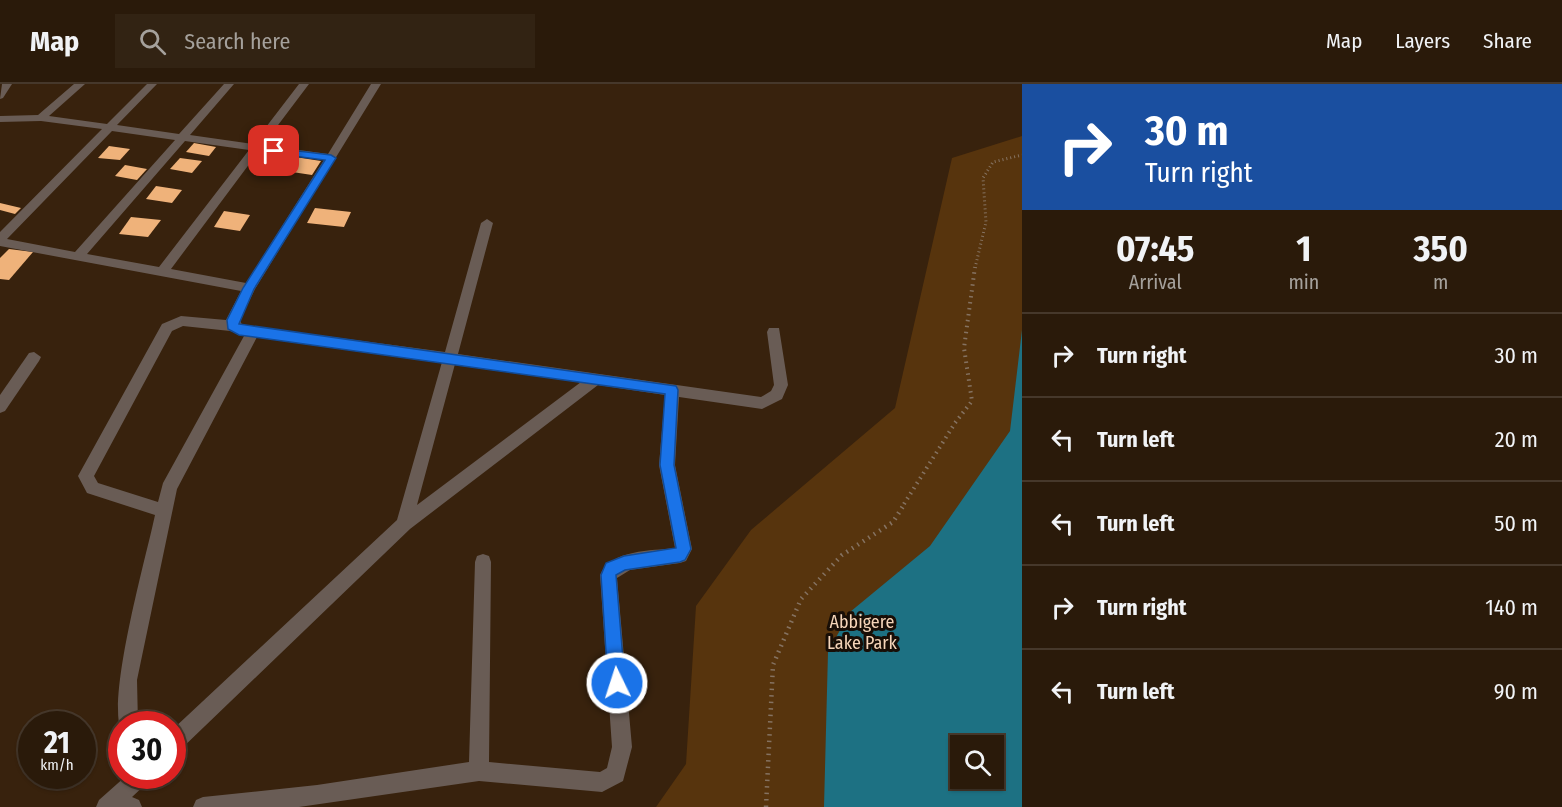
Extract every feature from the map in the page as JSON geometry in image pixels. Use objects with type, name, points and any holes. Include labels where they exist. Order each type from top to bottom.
[{"type":"street","points":[[0,96],[7,84]]},
{"type":"street","points":[[41,118],[80,84]]},
{"type":"street","points":[[0,241],[152,84]]},
{"type":"street","points":[[79,255],[229,84]]},
{"type":"street","points":[[163,271],[304,84]]},
{"type":"street","points":[[233,326],[233,320],[249,288],[376,84]]},
{"type":"street","points":[[0,119],[41,118],[331,158]]},
{"type":"street","points":[[404,524],[487,224]]},
{"type":"street","points":[[0,241],[249,288]]},
{"type":"street","points":[[165,511],[93,488],[86,476],[167,328],[181,321],[233,326],[239,330],[762,403],[770,401],[777,395],[781,385],[774,333]]},
{"type":"street","points":[[128,711],[128,680],[169,488],[253,332]]},
{"type":"street","points":[[0,407],[34,357]]},
{"type":"street","points":[[186,731],[404,524],[596,379]]},
{"type":"street","points":[[203,807],[317,801],[479,771],[602,782],[616,774],[622,747],[608,575],[611,569],[624,563],[680,555],[684,549],[667,465],[672,390]]},
{"type":"street","points":[[479,771],[483,562]]},
{"type":"street","points":[[117,805],[126,789]]},
{"type":"path","points":[[766,807],[773,665],[801,599],[842,555],[893,522],[972,401],[964,348],[973,292],[975,261],[987,222],[983,178],[993,162],[1022,155]]},
{"type":"green space","name":"Abbigere Lake Park","points":[[1022,136],[1022,807],[656,807],[686,764],[696,606],[751,530],[895,408],[952,158]]},
{"type":"water","points":[[1022,330],[1022,807],[824,807],[828,652],[850,612],[930,546],[1010,431]]},
{"type":"building","points":[[194,143],[216,147],[209,156],[186,152]]},
{"type":"building","points":[[109,146],[130,149],[120,160],[98,158]]},
{"type":"building","points":[[269,153],[321,161],[312,175],[259,167]]},
{"type":"building","points":[[180,158],[202,161],[192,173],[170,169]]},
{"type":"building","points":[[125,165],[147,169],[137,180],[115,176]]},
{"type":"building","points":[[156,186],[182,190],[172,203],[146,199]]},
{"type":"building","points":[[0,203],[21,208],[15,214],[0,210]]},
{"type":"building","points":[[315,208],[351,212],[344,227],[307,223]]},
{"type":"building","points":[[224,211],[250,215],[240,231],[214,227]]},
{"type":"building","points":[[131,217],[161,220],[148,237],[119,234]]},
{"type":"building","points":[[9,249],[33,252],[9,280],[0,279],[0,258]]},
{"type":"route","points":[[274,151],[331,158],[249,288],[233,320],[233,326],[239,330],[672,390],[667,465],[684,549],[680,555],[624,563],[611,569],[608,575],[617,683]]}]
